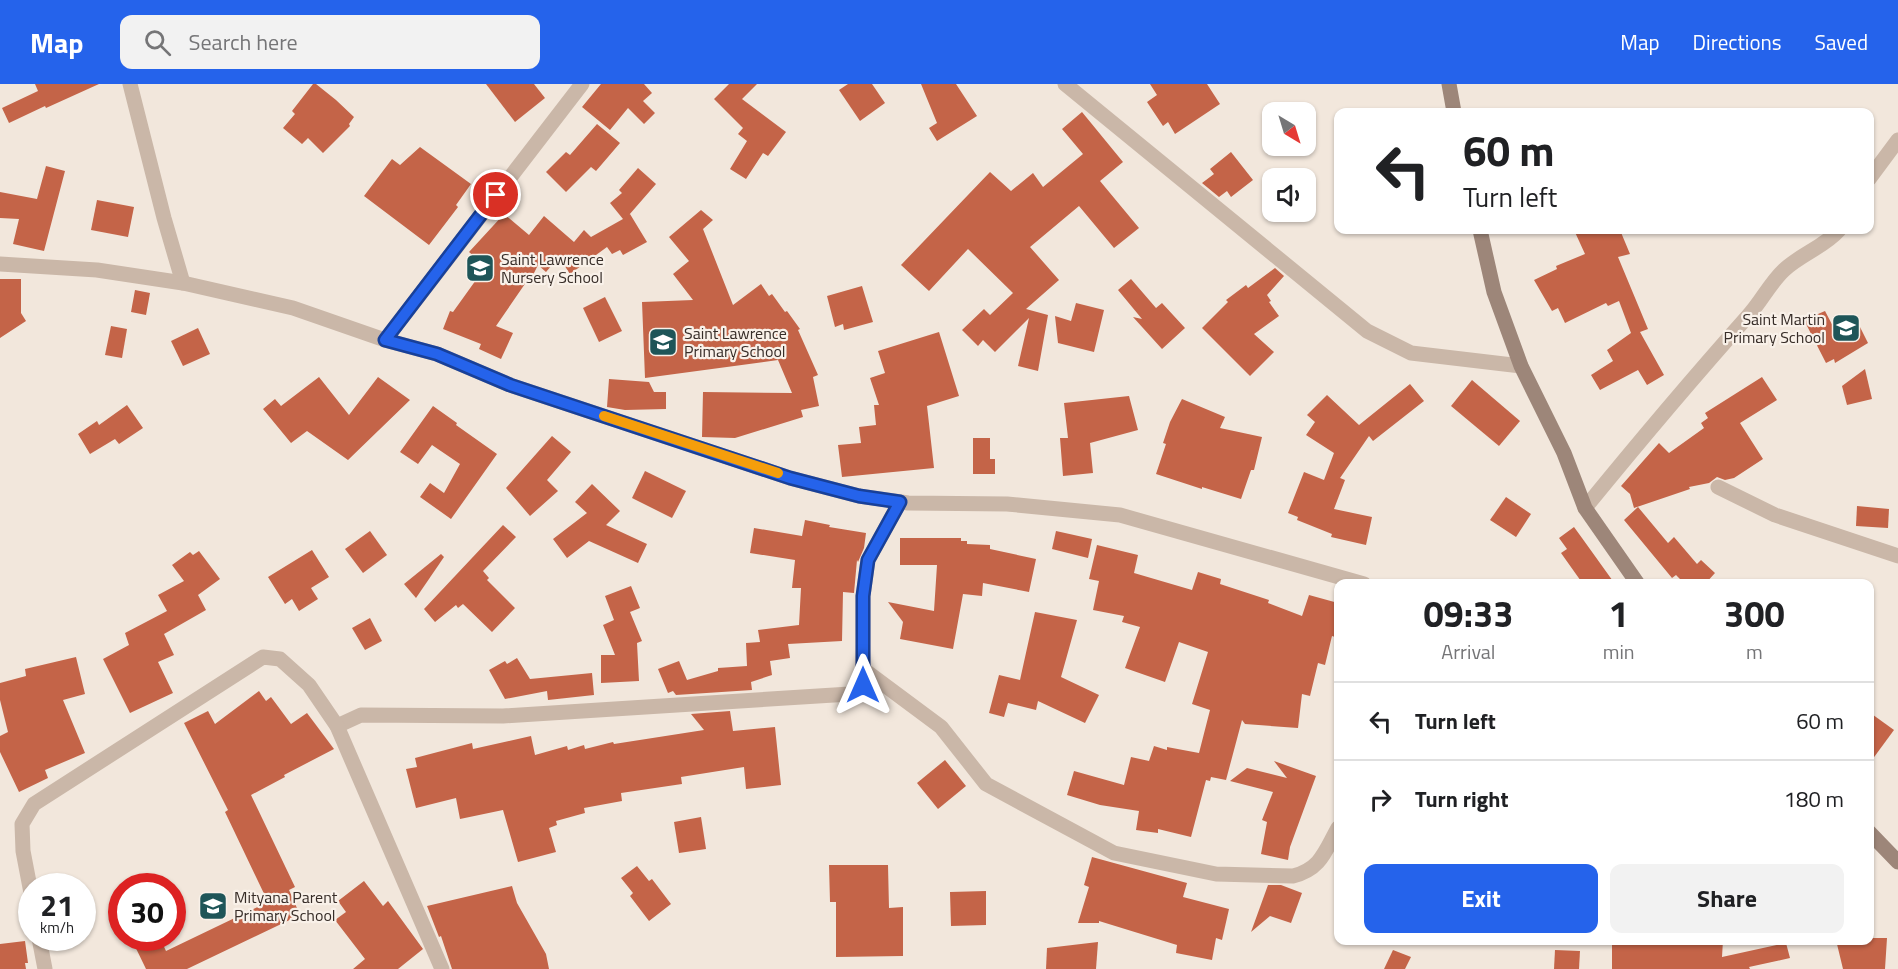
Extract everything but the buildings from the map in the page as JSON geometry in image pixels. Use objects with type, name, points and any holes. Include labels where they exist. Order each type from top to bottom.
[{"type":"street","points":[[130,84],[183,283]]},
{"type":"street","points":[[385,340],[582,84]]},
{"type":"street","points":[[1065,84],[1367,331],[1412,353],[1521,366]]},
{"type":"street","points":[[1449,84],[1453,108]]},
{"type":"street","points":[[1874,172],[1898,140]]},
{"type":"street","points":[[1481,234],[1494,292],[1521,366],[1564,453],[1585,508],[1635,579]]},
{"type":"street","points":[[1585,508],[1700,369],[1753,311],[1783,270],[1834,234]]},
{"type":"street","points":[[0,264],[97,270],[183,283],[292,308],[385,340],[437,354],[510,385],[790,478],[859,496],[900,502],[1007,504],[1120,515],[1346,579]]},
{"type":"street","points":[[1718,487],[1775,515],[1898,556]]},
{"type":"street","points":[[338,726],[360,715],[502,716],[850,694],[863,685],[863,596],[868,560],[900,502]]},
{"type":"street","points":[[27,873],[23,851],[22,824],[34,804],[263,657],[280,658],[309,685],[338,726],[442,969]]},
{"type":"street","points":[[863,669],[941,727],[986,784],[1114,853],[1216,874],[1293,876],[1306,873],[1317,865],[1334,835]]},
{"type":"street","points":[[1874,837],[1898,862]]},
{"type":"street","points":[[42,951],[45,969]]},
{"type":"slow traffic","points":[[604,416],[778,473]]},
{"type":"place","name":"Saint Lawrence Nursery School","points":[[480,268]]},
{"type":"place","name":"Saint Martin Primary School","points":[[1846,328]]},
{"type":"place","name":"Saint Lawrence Primary School","points":[[663,342]]},
{"type":"place","name":"Mityana Parent Primary School","points":[[213,906]]},
{"type":"route","points":[[496,195],[385,340],[437,354],[510,385],[790,478],[859,496],[900,502],[868,560],[863,596],[863,685]]}]
